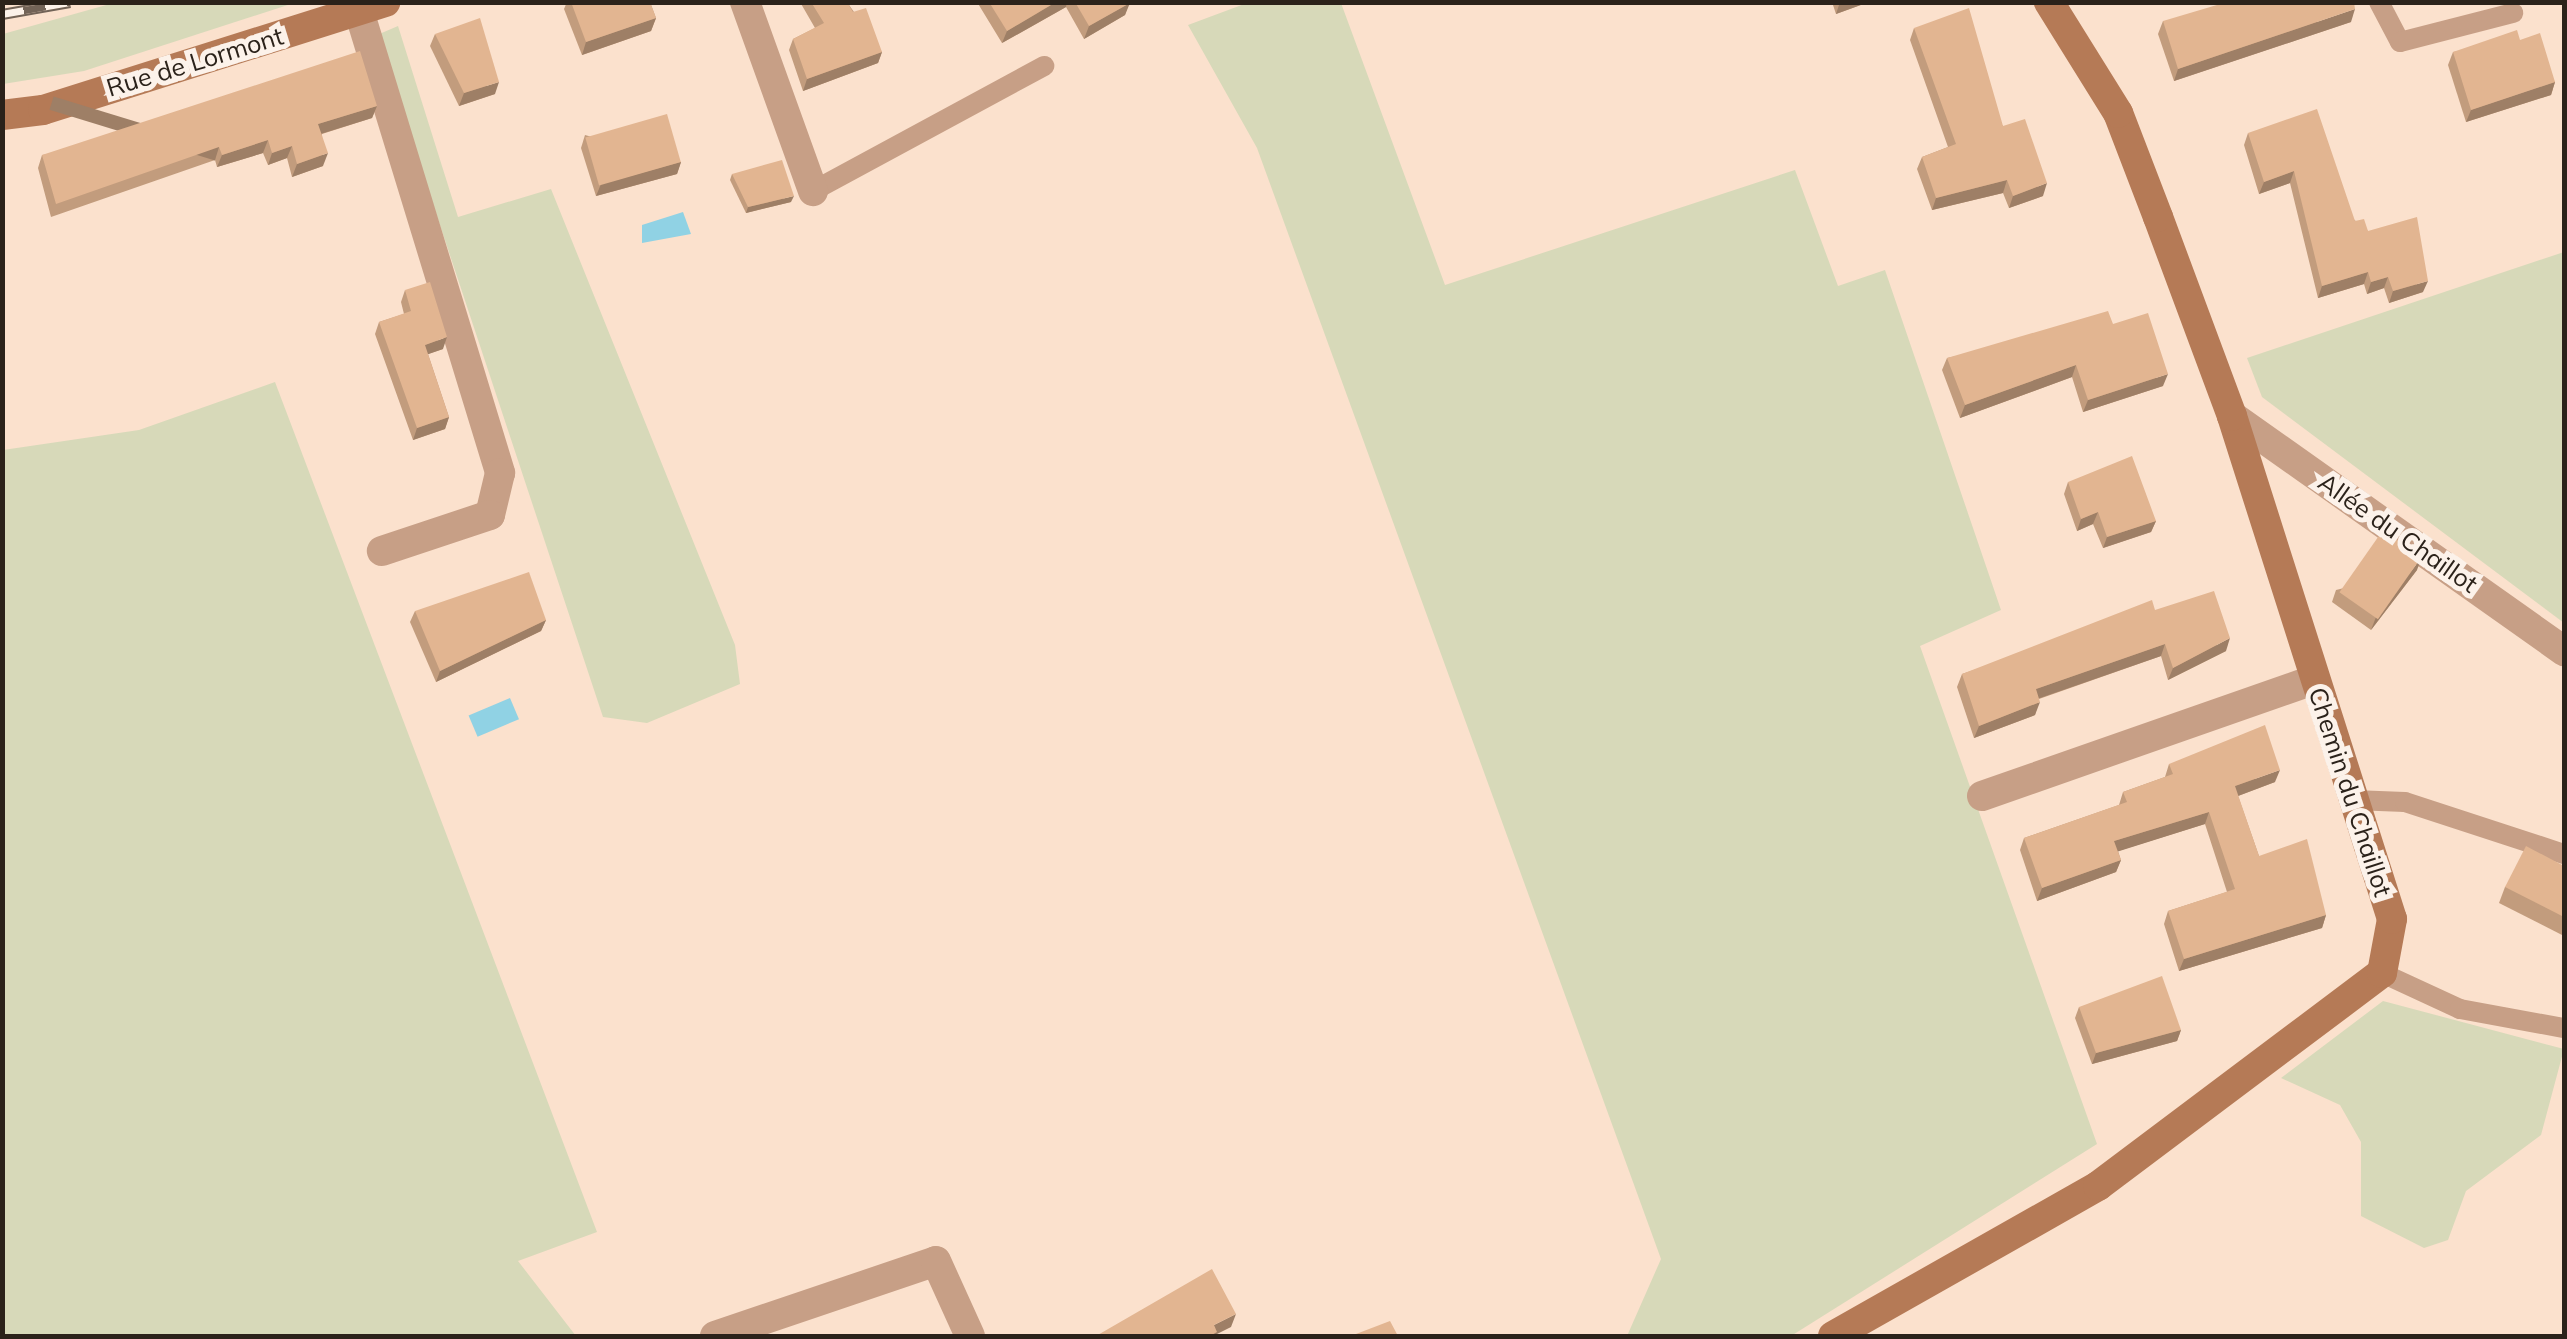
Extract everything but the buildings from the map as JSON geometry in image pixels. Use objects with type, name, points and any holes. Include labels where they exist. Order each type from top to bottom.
[{"type":"street","points":[[745,2],[812,191]]},
{"type":"street","name":"Chemin du Chaillot","points":[[2050,3],[2118,113],[2232,416],[2392,919],[2382,974]]},
{"type":"street","points":[[372,7],[500,472],[490,515],[382,552]]},
{"type":"street","name":"Rue de Lormont","points":[[2,115],[44,110],[372,7]]},
{"type":"street","name":"Allée du Chaillot","points":[[2232,416],[2564,651]]},
{"type":"street","points":[[1982,796],[2313,680]]},
{"type":"street","points":[[1833,1336],[2098,1186],[2382,974]]},
{"type":"street","points":[[715,1336],[936,1261],[970,1336]]},
{"type":"lane","points":[[2379,2],[2400,42],[2513,12]]},
{"type":"lane","points":[[812,191],[1044,66]]},
{"type":"lane","points":[[2353,800],[2405,802],[2564,854]]},
{"type":"lane","points":[[2382,974],[2460,1009],[2564,1028]]},
{"type":"green space","points":[[117,2],[294,3],[84,71],[3,84],[3,34]]},
{"type":"green space","points":[[1247,3],[1341,3],[1445,285],[1795,170],[1838,286],[1885,270],[2001,610],[1920,646],[2097,1144],[1791,1336],[1627,1336],[1661,1259],[1257,148],[1188,25]]},
{"type":"green space","points":[[398,26],[458,217],[551,189],[735,645],[740,684],[647,723],[603,717],[377,35]]},
{"type":"green space","points":[[2564,252],[2564,623],[2262,397],[2247,358]]},
{"type":"green space","points":[[275,382],[597,1232],[518,1261],[576,1336],[3,1336],[3,450],[139,430]]},
{"type":"green space","points":[[2383,1001],[2564,1049],[2541,1135],[2466,1191],[2448,1240],[2424,1248],[2361,1216],[2361,1142],[2340,1105],[2281,1078]]},
{"type":"water","points":[[683,212],[691,234],[642,243],[642,225]]},
{"type":"water","points":[[510,698],[519,719],[478,737],[469,716]]},
{"type":"railway","points":[[2,14],[70,2]]}]
